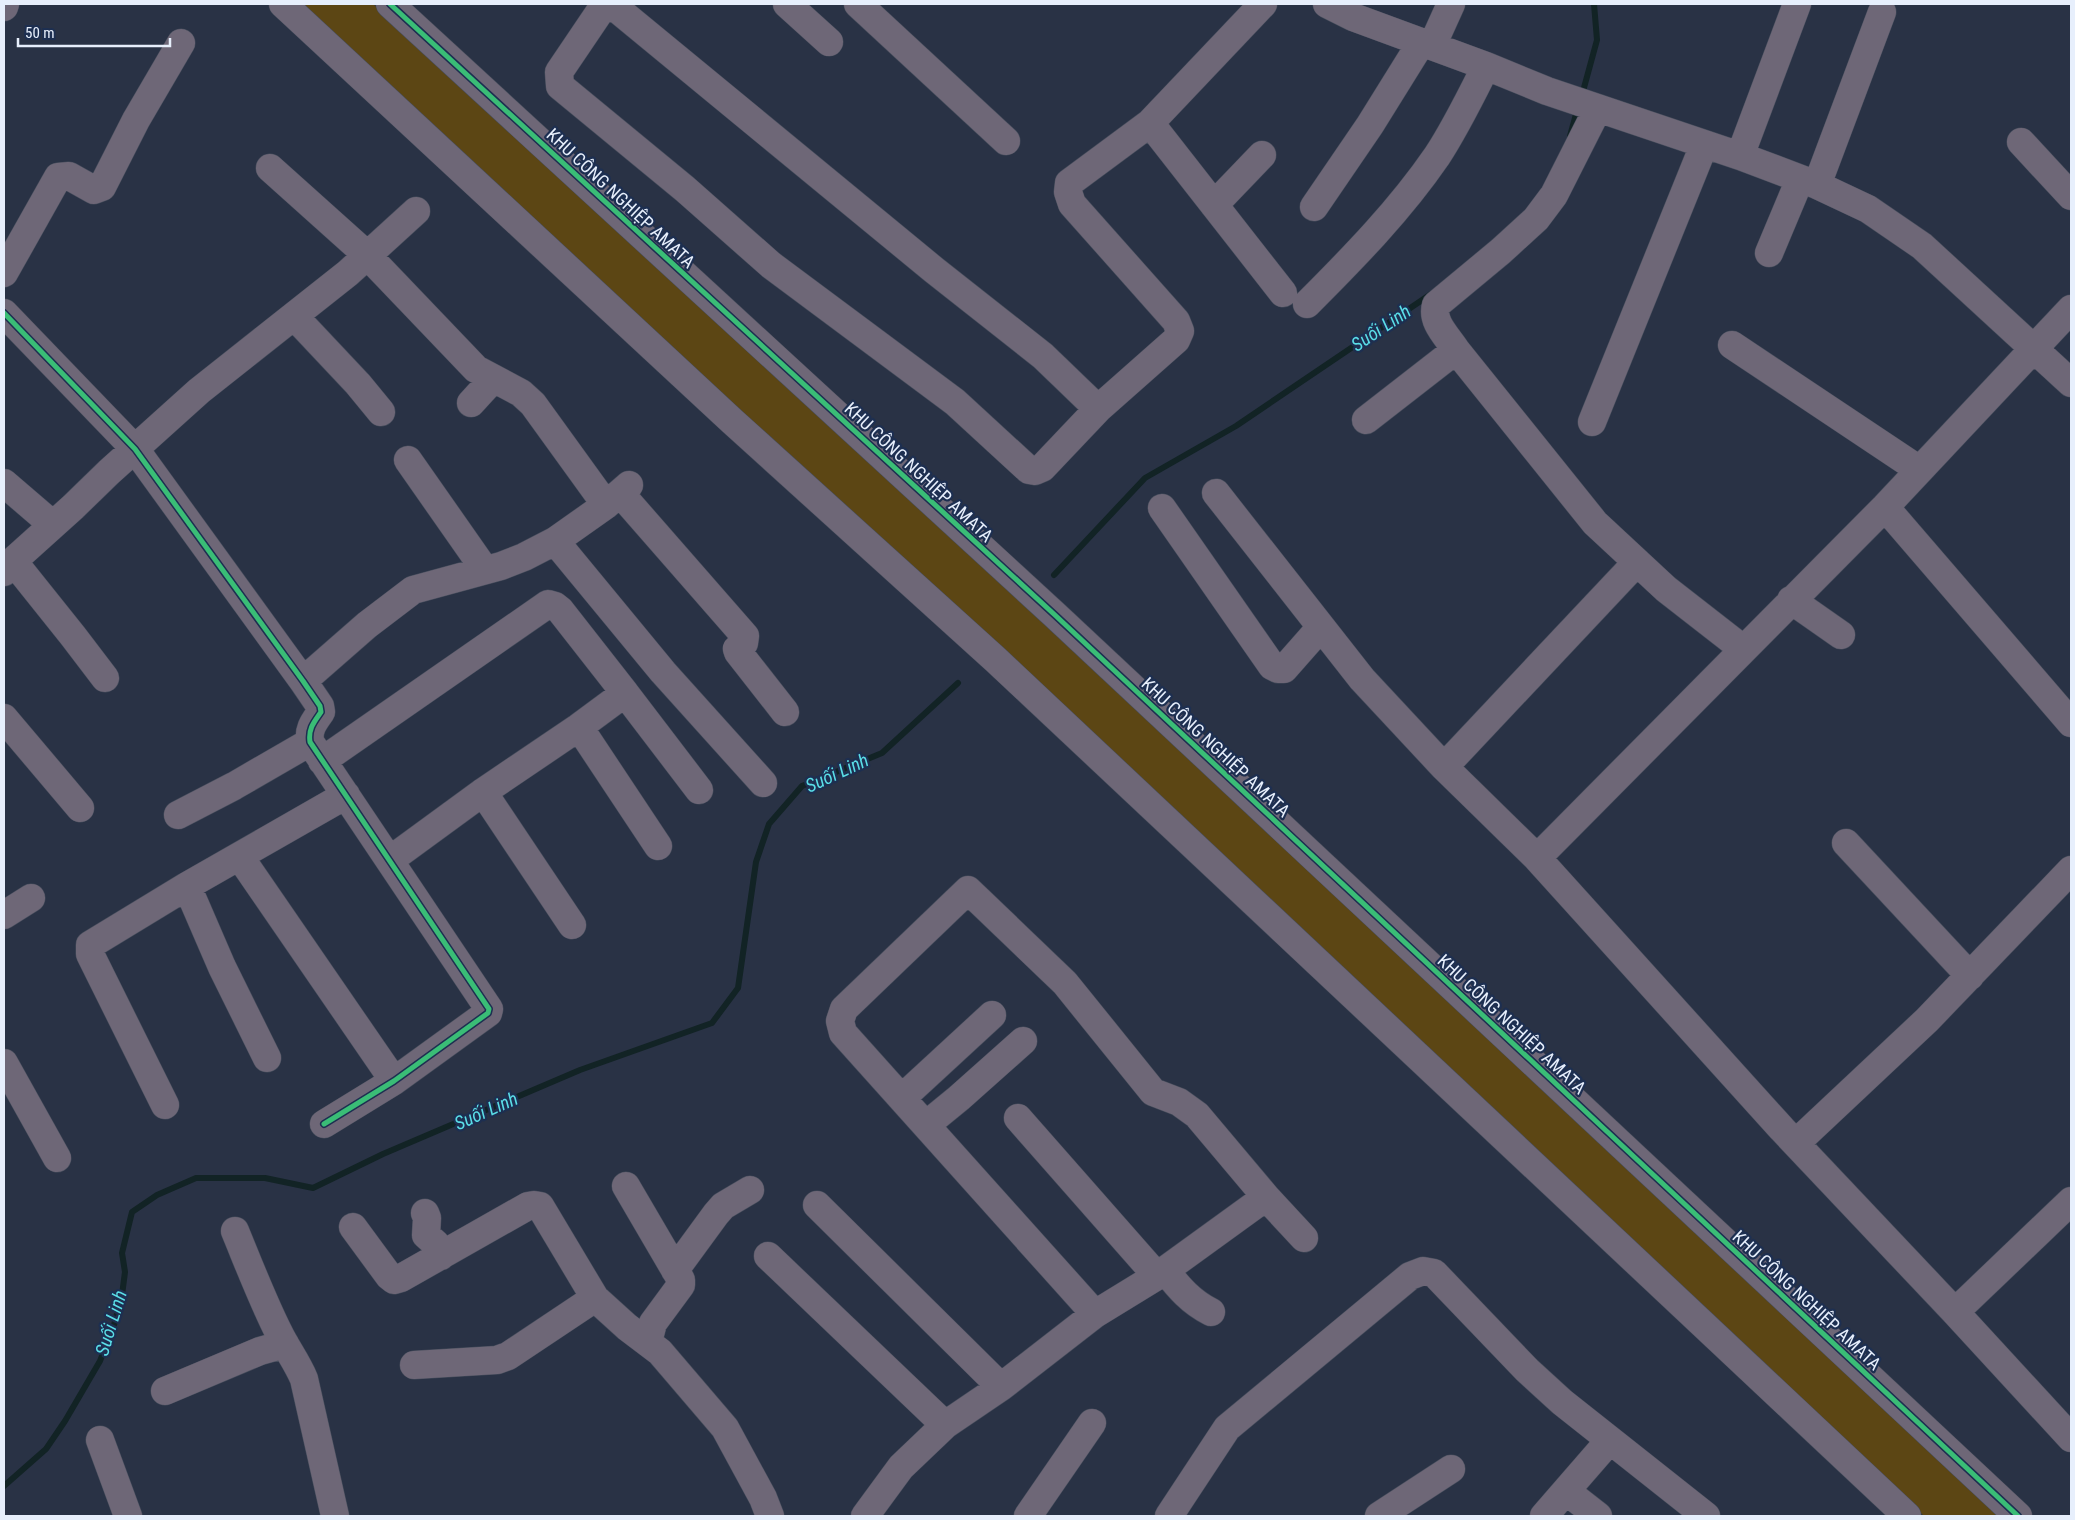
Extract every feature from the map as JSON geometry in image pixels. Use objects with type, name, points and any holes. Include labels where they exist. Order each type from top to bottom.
[{"type":"street","points":[[283,4],[732,421],[1017,680],[1907,1516]]},
{"type":"street","name":"KHU CÔNG NGHIỆP AMATA","points":[[390,4],[1056,616],[2018,1516]]},
{"type":"street","points":[[605,4],[559,72],[560,86],[685,189],[771,265],[956,402],[1029,470],[1035,472],[1042,468],[1098,409],[1176,340],[1180,331],[1176,321],[1072,204],[1068,192],[1069,183],[1150,123],[1263,4]]},
{"type":"street","points":[[611,4],[934,270],[1043,356],[1098,409]]},
{"type":"street","points":[[787,4],[829,42]]},
{"type":"street","points":[[858,4],[1006,141]]},
{"type":"street","points":[[1327,4],[1354,17],[1548,91],[1740,156],[1809,182],[1868,209],[1922,246],[2071,384]]},
{"type":"street","points":[[1314,207],[1427,44],[1451,4]]},
{"type":"street","points":[[1740,156],[1797,4]]},
{"type":"street","points":[[1769,253],[1809,182],[1882,12]]},
{"type":"street","points":[[4,273],[58,177],[69,176],[94,190],[102,187],[136,120],[181,43]]},
{"type":"street","points":[[1307,304],[1344,267],[1417,184],[1438,154],[1464,110],[1486,66]]},
{"type":"street","points":[[1598,108],[1554,195],[1536,219],[1436,305],[1434,312],[1435,320],[1456,350],[1595,523],[1666,589],[1743,649]]},
{"type":"street","points":[[1150,123],[1283,293]]},
{"type":"street","points":[[2021,142],[2071,196]]},
{"type":"street","points":[[1592,422],[1704,145]]},
{"type":"street","points":[[1214,205],[1262,156]]},
{"type":"street","points":[[270,168],[368,255],[476,369],[500,381],[533,404],[619,494],[745,636],[744,643],[736,649],[785,712]]},
{"type":"street","points":[[105,678],[74,636],[8,566],[199,391],[368,255],[416,211]]},
{"type":"street","points":[[1537,858],[1885,507],[2071,309]]},
{"type":"street","points":[[4,313],[135,449],[303,681],[320,706],[321,712],[308,734],[316,752],[489,1009],[488,1013],[394,1081],[324,1124]]},
{"type":"street","points":[[290,319],[321,365]]},
{"type":"street","points":[[290,319],[358,384],[381,412]]},
{"type":"street","points":[[1732,345],[1918,470]]},
{"type":"street","points":[[1366,420],[1456,350]]},
{"type":"street","points":[[471,402],[493,379]]},
{"type":"street","points":[[408,460],[485,570]]},
{"type":"street","points":[[4,482],[53,525]]},
{"type":"street","points":[[1216,493],[1362,679],[1444,767],[1537,858],[1796,1143],[2071,1438]]},
{"type":"street","points":[[303,681],[367,625],[413,590],[524,557],[556,541],[619,494]]},
{"type":"street","points":[[1885,507],[2068,710]]},
{"type":"street","points":[[1162,508],[1272,666],[1278,670],[1284,669],[1321,627]]},
{"type":"street","points":[[556,541],[664,672],[764,784]]},
{"type":"street","points":[[1444,767],[1637,562]]},
{"type":"street","points":[[1791,600],[1842,634]]},
{"type":"street","points":[[178,815],[234,786],[316,752],[548,604],[560,610],[699,790]]},
{"type":"street","points":[[390,860],[483,792],[579,727],[625,693]]},
{"type":"street","points":[[4,718],[80,808]]},
{"type":"street","points":[[579,727],[658,846]]},
{"type":"street","points":[[483,792],[572,925]]},
{"type":"street","points":[[166,1105],[90,954],[90,945],[187,886],[346,795]]},
{"type":"street","points":[[1846,843],[1970,976]]},
{"type":"street","points":[[240,857],[394,1081]]},
{"type":"street","points":[[1796,1143],[1970,976],[2071,870]]},
{"type":"street","points":[[187,886],[222,967],[267,1058]]},
{"type":"street","points":[[1095,1314],[843,1033],[840,1021],[844,1009],[968,890],[1065,984],[1153,1092],[1184,1105],[1197,1115],[1266,1197],[1304,1238]]},
{"type":"street","points":[[4,915],[31,898]]},
{"type":"street","points":[[902,1098],[992,1015]]},
{"type":"street","points":[[926,1125],[1023,1041]]},
{"type":"street","points":[[4,1063],[57,1158]]},
{"type":"street","points":[[1018,1118],[1161,1273],[1199,1306],[1211,1312]]},
{"type":"street","points":[[626,1186],[681,1280],[681,1285],[653,1323],[648,1342]]},
{"type":"street","points":[[675,1270],[723,1206],[750,1190]]},
{"type":"street","points":[[865,1516],[901,1467],[946,1425],[1001,1387],[1095,1314],[1161,1273],[1266,1197]]},
{"type":"street","points":[[1955,1312],[2071,1203]]},
{"type":"street","points":[[817,1205],[1001,1387]]},
{"type":"street","points":[[354,1227],[389,1276],[394,1280],[401,1278],[528,1206],[540,1206],[595,1298],[627,1327],[660,1352],[725,1428],[763,1498],[770,1516]]},
{"type":"street","points":[[425,1213],[427,1218],[426,1235],[436,1244],[440,1256]]},
{"type":"street","points":[[235,1231],[270,1313],[285,1344],[297,1361],[308,1390],[335,1516]]},
{"type":"street","points":[[768,1256],[946,1425]]},
{"type":"street","points":[[1170,1516],[1226,1428],[1410,1276],[1422,1271],[1434,1273],[1527,1370],[1562,1402],[1706,1516]]},
{"type":"street","points":[[414,1365],[497,1360],[508,1356],[595,1298]]},
{"type":"street","points":[[165,1391],[260,1351],[285,1344]]},
{"type":"street","points":[[1028,1516],[1092,1423]]},
{"type":"street","points":[[100,1440],[128,1516]]},
{"type":"street","points":[[1544,1516],[1574,1479],[1610,1440]]},
{"type":"street","points":[[1379,1516],[1451,1469]]},
{"type":"street","points":[[1566,1491],[1598,1516]]},
{"type":"shaded area","points":[[301,4],[373,4],[1020,599],[2001,1516],[1924,1516],[1235,868],[742,414]]},
{"type":"waterway","name":"Suối Linh","points":[[1582,95],[1597,40],[1594,4]]},
{"type":"waterway","name":"Suối Linh","points":[[1570,136],[1578,107]]},
{"type":"waterway","name":"Suối Linh","points":[[1054,575],[1145,478],[1236,426],[1431,294]]},
{"type":"waterway","name":"Suối Linh","points":[[4,1486],[46,1449],[65,1421],[100,1361],[114,1325],[122,1295],[125,1272],[122,1253],[132,1212],[157,1195],[196,1178],[265,1178],[313,1188],[383,1154],[580,1070],[712,1023],[738,988],[756,862],[769,824],[802,786],[882,753],[958,683]]},
{"type":"cycle path","points":[[390,4],[1056,616],[2018,1516]]},
{"type":"cycle path","points":[[4,313],[135,449],[303,681],[320,706],[321,712],[311,729],[310,742],[489,1009],[488,1013],[394,1081],[324,1124]]}]
